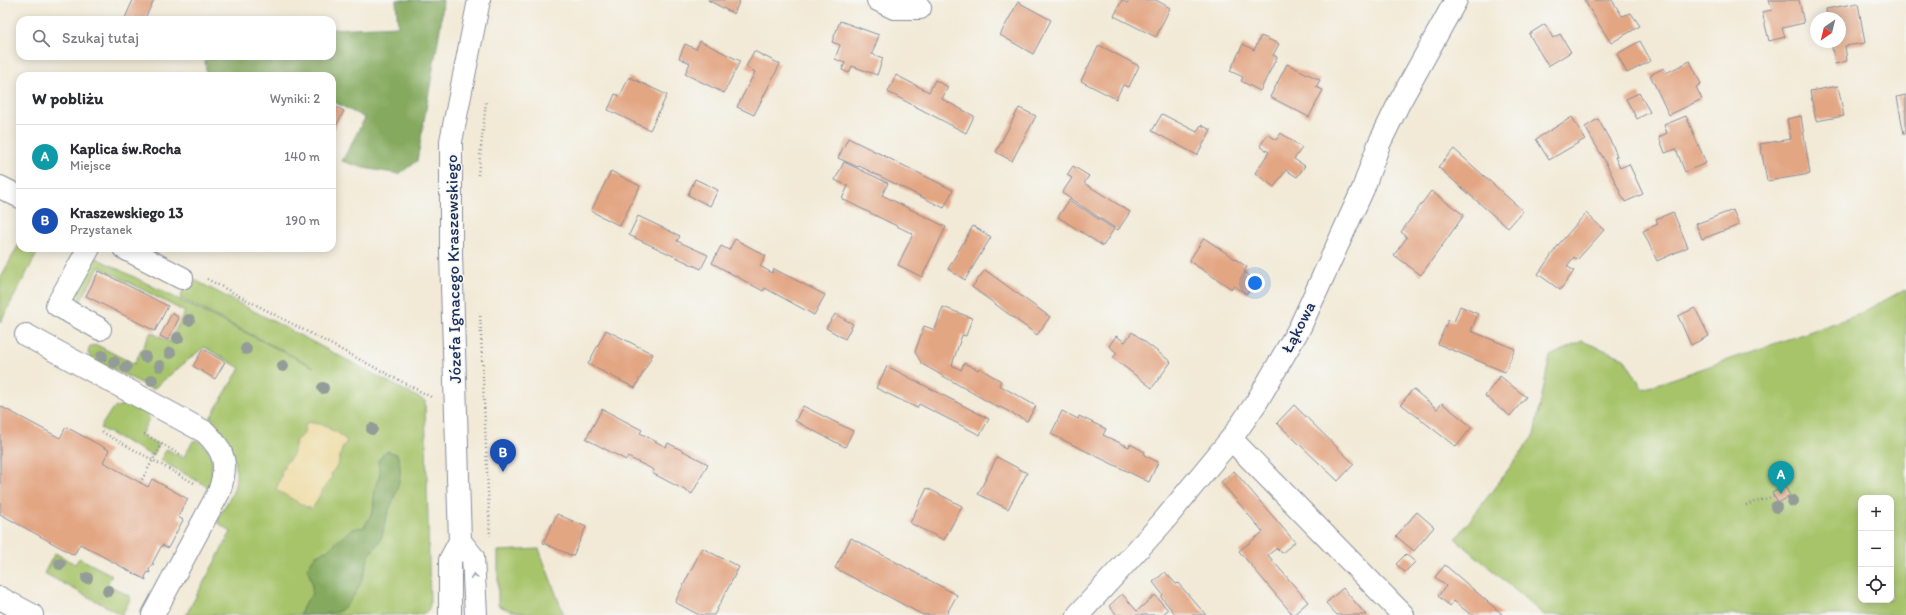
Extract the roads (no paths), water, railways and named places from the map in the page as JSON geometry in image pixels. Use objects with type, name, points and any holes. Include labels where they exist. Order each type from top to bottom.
[{"type":"street","name":"Józefa Ignacego Kraszewskiego","points":[[450,615],[450,560],[460,541],[451,254],[451,141],[479,0]]},
{"type":"street","points":[[878,0],[894,8],[920,8]]},
{"type":"street","name":"Łąkowa","points":[[1078,615],[1162,523],[1231,439],[1256,403],[1300,327],[1363,188],[1383,137],[1399,103],[1456,0]]},
{"type":"street","points":[[0,187],[16,195]]},
{"type":"street","points":[[87,252],[57,305],[100,329]]},
{"type":"street","points":[[132,252],[182,278]]},
{"type":"street","points":[[26,335],[204,432],[216,442],[224,456],[225,474],[219,492],[153,615]]},
{"type":"street","points":[[1231,439],[1404,615]]},
{"type":"street","points":[[460,541],[473,557],[476,615]]},
{"type":"street","points":[[0,598],[32,615]]},
{"type":"place","name":"Kraszewskiego 13","points":[[503,472]]},
{"type":"place","name":"Kaplica św.Rocha","points":[[1781,494]]}]
